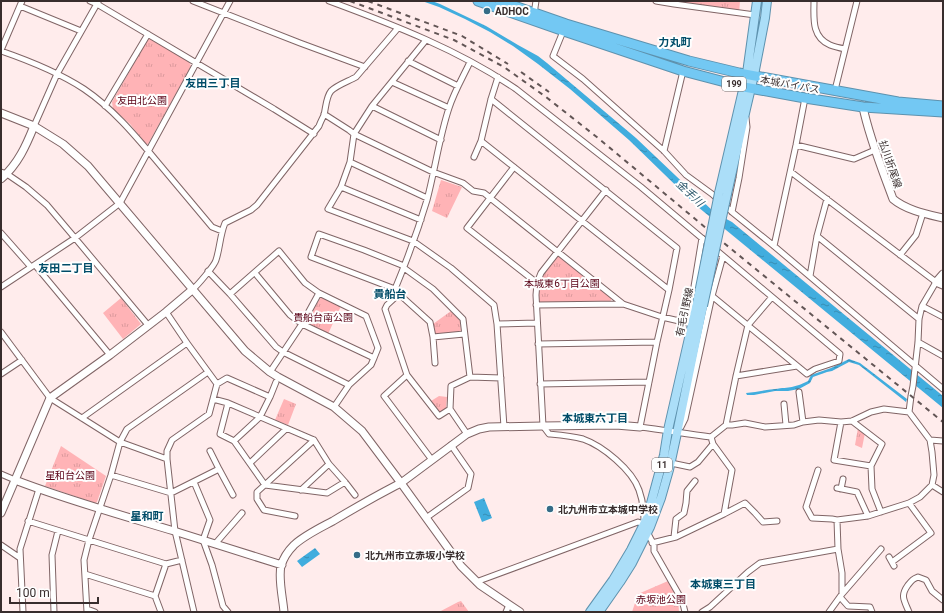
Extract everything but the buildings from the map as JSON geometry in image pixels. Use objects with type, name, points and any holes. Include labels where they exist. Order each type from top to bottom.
[{"type":"highway","name":"本城バイパス","points":[[478,1],[534,16]]},
{"type":"highway","name":"本城バイパス","points":[[500,1],[565,28],[683,71],[748,88],[863,107],[943,112]]},
{"type":"highway","name":"本城バイパス","points":[[565,28],[689,61],[739,72],[898,102],[943,106]]},
{"type":"main road","name":"有毛引野線","points":[[751,74],[757,1]]},
{"type":"main road","name":"有毛引野線","points":[[590,612],[613,580],[645,528],[661,498],[678,433],[700,305],[723,193],[765,18],[767,1]]},
{"type":"main road","name":"有毛引野線","points":[[723,193],[746,109],[748,88]]},
{"type":"main road","name":"有毛引野線","points":[[599,612],[632,563],[645,528],[664,456],[690,324],[700,305]]},
{"type":"street","points":[[90,1],[97,2],[314,134]]},
{"type":"street","points":[[192,1],[300,44],[365,67]]},
{"type":"street","points":[[1,287],[75,238],[120,204],[230,1]]},
{"type":"street","points":[[330,1],[449,50],[498,77],[516,89],[622,172],[840,354],[839,362],[815,369],[806,374],[712,296]]},
{"type":"street","points":[[534,16],[536,1]]},
{"type":"street","points":[[656,1],[755,15]]},
{"type":"street","points":[[814,1],[814,25],[817,33],[822,40],[830,45],[845,49]]},
{"type":"street","points":[[835,90],[857,1]]},
{"type":"street","points":[[97,2],[57,74],[21,156],[3,175],[26,187],[47,205],[148,325]]},
{"type":"street","points":[[82,31],[21,4],[1,50],[57,74],[84,89],[105,106],[124,123],[212,227],[222,231]]},
{"type":"street","points":[[1,513],[50,398],[110,355],[197,286],[216,262],[225,223],[251,210],[257,205],[314,134],[324,114],[327,98],[331,91],[339,85],[356,77],[398,28]]},
{"type":"street","points":[[565,28],[553,56],[583,80],[664,151],[686,175],[712,194],[943,389]]},
{"type":"street","points":[[105,106],[148,34]]},
{"type":"street","points":[[426,40],[372,106],[354,134],[350,162],[341,187],[328,209],[413,241],[451,268],[494,304],[497,324],[504,427]]},
{"type":"street","points":[[408,61],[458,86]]},
{"type":"street","points":[[395,289],[421,220],[449,108],[470,62]]},
{"type":"street","points":[[664,151],[683,71]]},
{"type":"street","points":[[474,157],[481,141],[498,77]]},
{"type":"street","points":[[392,82],[449,108]]},
{"type":"street","points":[[774,246],[791,172],[805,98]]},
{"type":"street","points":[[491,99],[677,248],[640,427]]},
{"type":"street","points":[[372,106],[441,140]]},
{"type":"street","name":"払川折尾線","points":[[863,107],[875,150],[893,199],[899,204],[923,213],[943,218]]},
{"type":"street","points":[[732,212],[747,127],[746,109]]},
{"type":"street","points":[[1,113],[34,126],[63,144],[88,166],[245,351],[270,372],[334,407],[362,431],[461,566],[476,582],[520,612]]},
{"type":"street","points":[[324,114],[354,134],[433,172],[463,183],[473,191],[484,193],[623,304]]},
{"type":"street","points":[[481,141],[669,290]]},
{"type":"street","points":[[796,145],[854,159],[875,150]]},
{"type":"street","points":[[350,162],[427,198]]},
{"type":"street","points":[[514,166],[467,228],[537,283]]},
{"type":"street","points":[[791,172],[943,286]]},
{"type":"street","points":[[341,187],[421,220]]},
{"type":"street","points":[[606,190],[541,273],[537,283],[536,305],[543,426],[549,434],[574,437],[584,440],[605,451],[628,472],[639,489],[643,504],[645,528],[654,551],[682,600],[685,612]]},
{"type":"street","points":[[810,276],[817,236],[827,199]]},
{"type":"street","points":[[900,255],[916,235],[923,213]]},
{"type":"street","points":[[1,233],[33,266],[110,355]]},
{"type":"street","points":[[435,363],[430,322],[395,289],[311,257],[319,234],[364,250],[404,267],[433,289],[463,319],[470,378]]},
{"type":"street","points":[[817,236],[918,319]]},
{"type":"street","points":[[536,305],[623,304],[662,317],[690,324],[702,238]]},
{"type":"street","points":[[230,294],[279,251],[305,283],[319,293],[366,316],[378,348],[371,365],[350,385],[334,407]]},
{"type":"street","points":[[678,433],[685,419],[712,296],[723,256]]},
{"type":"street","points":[[208,271],[276,347],[283,352],[350,385]]},
{"type":"street","points":[[255,273],[290,315],[302,324],[374,358]]},
{"type":"street","points":[[818,470],[806,507],[812,518],[832,518],[838,520],[868,516],[909,503],[920,497],[932,485],[934,475],[930,440],[909,412],[918,342],[918,319],[922,306],[936,282],[943,274]]},
{"type":"street","points":[[270,372],[302,324],[319,293]]},
{"type":"street","points":[[399,294],[387,305],[385,309],[407,375],[439,416],[450,409]]},
{"type":"street","points":[[726,425],[748,325],[772,297]]},
{"type":"street","points":[[922,306],[943,317]]},
{"type":"street","points":[[166,312],[217,384]]},
{"type":"street","points":[[497,324],[537,322]]},
{"type":"street","points":[[1,332],[50,398],[120,442],[167,459]]},
{"type":"street","points":[[433,337],[464,334]]},
{"type":"street","points":[[538,344],[657,342]]},
{"type":"street","points":[[918,342],[943,356]]},
{"type":"street","points":[[82,418],[187,343]]},
{"type":"street","points":[[1,374],[22,360]]},
{"type":"street","points":[[736,376],[797,366]]},
{"type":"street","points":[[95,612],[87,611],[84,560],[120,442],[126,430],[208,372]]},
{"type":"street","points":[[407,375],[384,396],[432,460]]},
{"type":"street","points":[[194,612],[175,531],[167,450],[172,440],[209,414],[217,384],[227,378],[270,397]]},
{"type":"street","points":[[468,434],[450,409],[451,386],[470,378],[500,378]]},
{"type":"street","points":[[234,441],[260,417],[276,382]]},
{"type":"street","points":[[540,384],[649,382]]},
{"type":"street","points":[[799,392],[804,422]]},
{"type":"street","points":[[213,398],[314,440],[329,464],[355,495]]},
{"type":"street","points":[[228,403],[220,434],[234,441],[265,485],[327,493],[345,482]]},
{"type":"street","points":[[784,404],[786,426]]},
{"type":"street","points":[[284,612],[280,574],[282,565],[290,549],[304,537],[401,483],[451,445],[479,429],[489,427],[616,425],[668,430],[678,433],[711,437],[726,425],[745,423],[765,426],[786,426],[818,420],[841,422],[852,421],[871,412],[884,409],[909,412]]},
{"type":"street","points":[[852,421],[882,444],[871,466],[872,489],[881,512]]},
{"type":"street","points":[[841,422],[834,460],[871,466]]},
{"type":"street","points":[[250,463],[286,429]]},
{"type":"street","points":[[711,437],[713,444],[732,470],[724,514]]},
{"type":"street","points":[[295,516],[264,510],[257,498],[257,492],[314,440]]},
{"type":"street","points":[[930,440],[943,441]]},
{"type":"street","points":[[670,463],[690,467],[698,462],[713,444]]},
{"type":"street","points":[[426,518],[468,488],[472,474],[451,445]]},
{"type":"street","points":[[210,451],[233,495]]},
{"type":"street","points":[[301,490],[329,464]]},
{"type":"street","points":[[111,475],[171,493],[219,469]]},
{"type":"street","points":[[1,474],[38,489],[282,565]]},
{"type":"street","points":[[843,479],[839,489],[857,492],[868,516]]},
{"type":"street","points":[[674,538],[676,519],[684,513],[687,492],[695,481]]},
{"type":"street","points":[[194,482],[210,520],[203,540],[212,565],[222,606],[228,612]]},
{"type":"street","points":[[932,485],[943,492]]},
{"type":"street","points":[[23,612],[20,549],[38,489]]},
{"type":"street","points":[[652,543],[674,538],[745,503],[763,522],[777,520]]},
{"type":"street","points":[[892,562],[931,533],[909,503]]},
{"type":"street","points":[[215,544],[242,513]]},
{"type":"street","points":[[838,520],[838,549],[842,573],[841,596],[848,606],[870,607],[872,612]]},
{"type":"street","points":[[28,521],[166,564],[182,560]]},
{"type":"street","points":[[476,582],[638,522],[645,528]]},
{"type":"street","points":[[54,612],[52,554],[58,531]]},
{"type":"street","points":[[1,545],[20,558]]},
{"type":"street","points":[[702,612],[710,607],[748,572],[760,564],[838,549]]},
{"type":"street","points":[[829,612],[881,549]]},
{"type":"street","points":[[161,612],[155,596],[166,564]]},
{"type":"street","points":[[85,574],[155,596]]},
{"type":"street","points":[[909,612],[903,598],[903,591],[912,580],[918,577],[926,580],[932,591],[943,600]]},
{"type":"street","points":[[506,612],[509,604]]},
{"type":"green space","points":[[676,1],[740,1],[739,14]]},
{"type":"green space","name":"友田北公園","points":[[151,38],[189,62],[191,66],[148,144],[145,144],[130,124],[113,109],[112,102],[148,39]]},
{"type":"green space","points":[[441,180],[462,187],[447,218],[432,211]]},
{"type":"green space","name":"本城東6丁目公園","points":[[558,256],[612,298],[610,302],[539,303],[539,289],[542,277]]},
{"type":"green space","name":"貴船台南公園","points":[[321,297],[341,306],[328,334],[306,322]]},
{"type":"green space","points":[[121,298],[141,324],[123,339],[103,313]]},
{"type":"green space","points":[[451,311],[460,320],[461,333],[437,335],[434,332],[433,324]]},
{"type":"green space","points":[[439,396],[447,397],[446,408],[442,412],[439,412],[431,401]]},
{"type":"green space","points":[[284,399],[296,404],[288,425],[275,420]]},
{"type":"green space","points":[[858,428],[865,433],[862,448],[855,445]]},
{"type":"green space","name":"星和台公園","points":[[61,446],[106,476],[97,502],[95,503],[45,486]]},
{"type":"green space","name":"赤坂池公園","points":[[668,581],[677,600],[679,612],[632,612],[638,594]]},
{"type":"green space","points":[[461,601],[469,612],[439,612],[458,602]]},
{"type":"water","name":"金手川","points":[[422,1],[432,1],[440,4],[486,26],[538,56],[547,63],[636,138],[715,213],[732,222],[943,396],[943,408],[698,207],[629,140],[570,89],[538,64],[490,32],[439,7]]},
{"type":"water","points":[[849,359],[860,363],[907,399],[906,402],[859,365],[849,362],[832,371],[813,377],[810,383],[799,389],[754,395],[747,395],[746,393],[799,385],[808,381],[811,375],[831,368]]},
{"type":"water","points":[[484,498],[492,518],[482,522],[474,502]]},
{"type":"water","points":[[315,548],[320,554],[302,567],[297,561]]},
{"type":"railway","points":[[350,1],[454,40],[504,67],[546,97],[598,138],[943,422]]},
{"type":"railway","points":[[368,1],[462,36],[508,64]]},
{"type":"railway","points":[[521,72],[549,92]]},
{"type":"place","name":"ADHOC","points":[[487,11]]},
{"type":"place","name":"北九州市立本城中学校","points":[[550,509]]},
{"type":"place","name":"北九州市立赤坂小学校","points":[[357,555]]},
{"type":"district","name":"力丸町","points":[[675,42]]},
{"type":"district","name":"友田三丁目","points":[[213,83]]},
{"type":"district","name":"友田二丁目","points":[[66,268]]},
{"type":"district","name":"貴船台","points":[[390,294]]},
{"type":"district","name":"本城東六丁目","points":[[595,418]]},
{"type":"district","name":"星和町","points":[[147,516]]},
{"type":"district","name":"本城東三丁目","points":[[723,584]]}]
